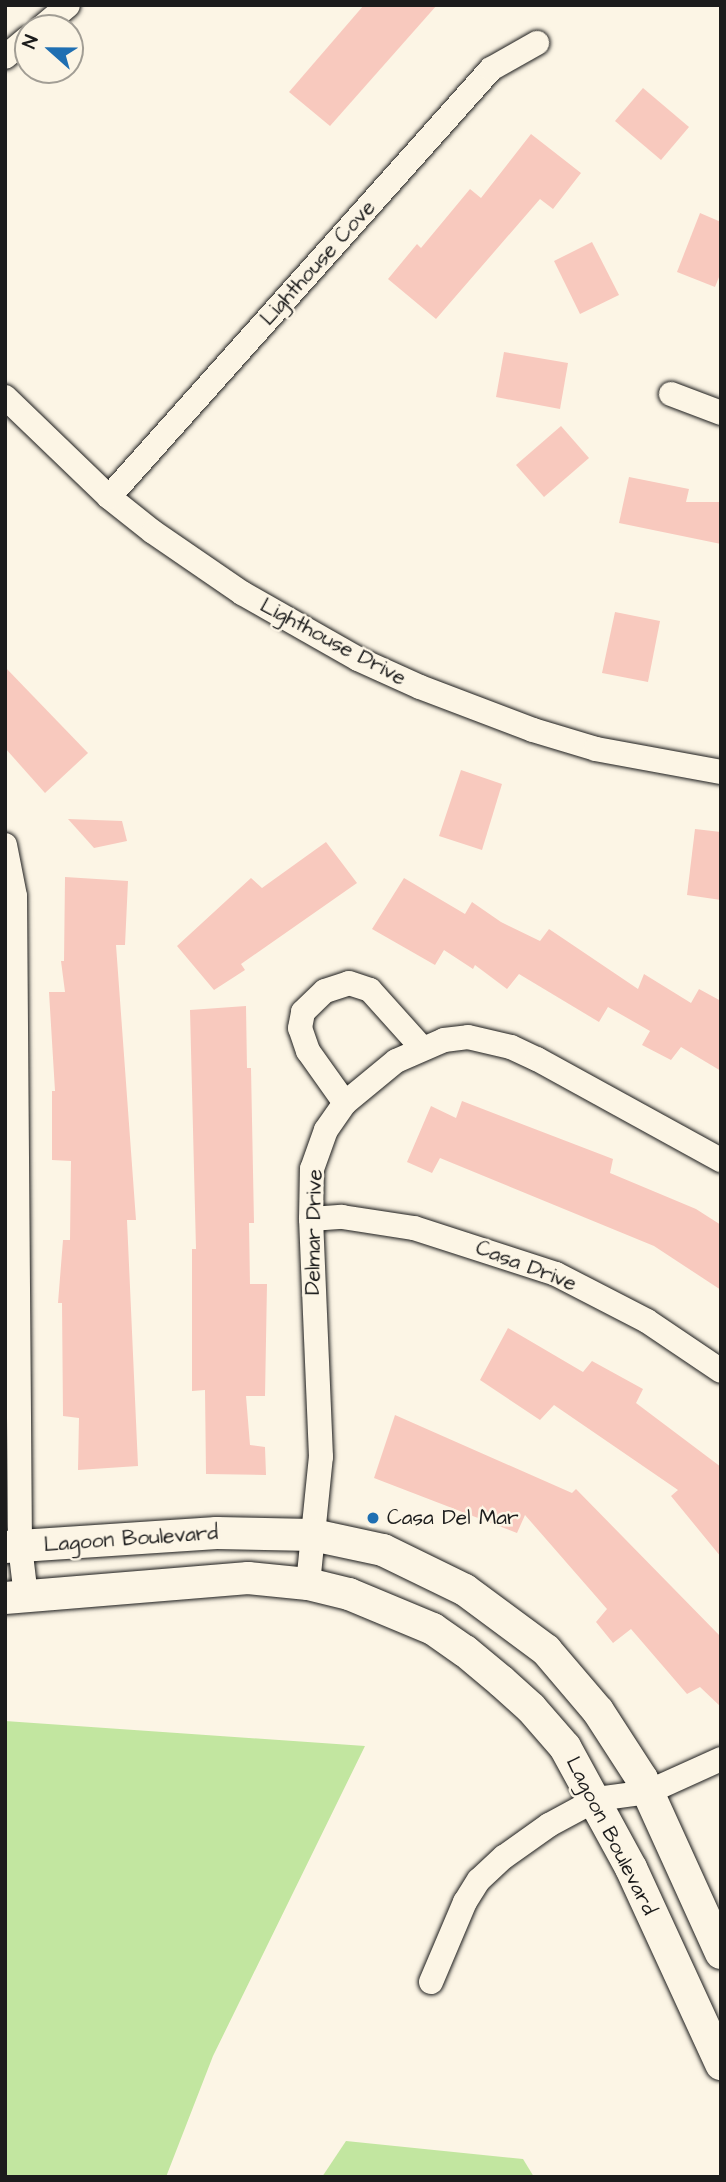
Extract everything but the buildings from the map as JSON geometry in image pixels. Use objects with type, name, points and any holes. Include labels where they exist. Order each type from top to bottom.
[{"type":"street","name":"Lighthouse Cove","points":[[109,497],[491,69],[537,43]]},
{"type":"street","points":[[671,394],[721,413]]},
{"type":"street","name":"Lighthouse Drive","points":[[5,397],[109,497],[153,532],[242,593],[358,659],[420,687],[533,730],[596,749],[721,772]]},
{"type":"street","points":[[5,845],[15,896],[11,1142],[12,1546],[16,1597]]},
{"type":"street","points":[[345,1103],[308,1051],[300,1028],[303,1012],[325,991],[349,983],[370,990],[422,1048]]},
{"type":"street","name":"Delmar Drive","points":[[308,1584],[320,1457],[311,1219],[312,1168],[326,1130],[345,1103],[376,1074],[422,1048],[468,1037],[511,1047],[721,1160]]},
{"type":"street","name":"Casa Drive","points":[[311,1219],[342,1217],[414,1228],[556,1274],[647,1321],[721,1371]]},
{"type":"street","name":"Lagoon Boulevard","points":[[12,1546],[217,1533],[313,1535],[383,1550],[465,1590],[545,1650],[598,1711],[648,1792],[721,1953]]},
{"type":"street","name":"Lagoon Boulevard","points":[[16,1597],[210,1579],[248,1578],[308,1584],[349,1594],[396,1611],[433,1629],[465,1651],[531,1708],[557,1737],[597,1799],[721,2064]]},
{"type":"street","points":[[431,1982],[465,1902],[479,1880],[504,1857],[549,1825],[597,1799],[648,1792],[721,1759]]},
{"type":"green space","points":[[5,1721],[365,1746],[213,2056],[166,2177],[5,2177]]},
{"type":"green space","points":[[346,2141],[523,2159],[534,2177],[322,2177]]},
{"type":"place","name":"Casa Del Mar","points":[[373,1518]]}]
